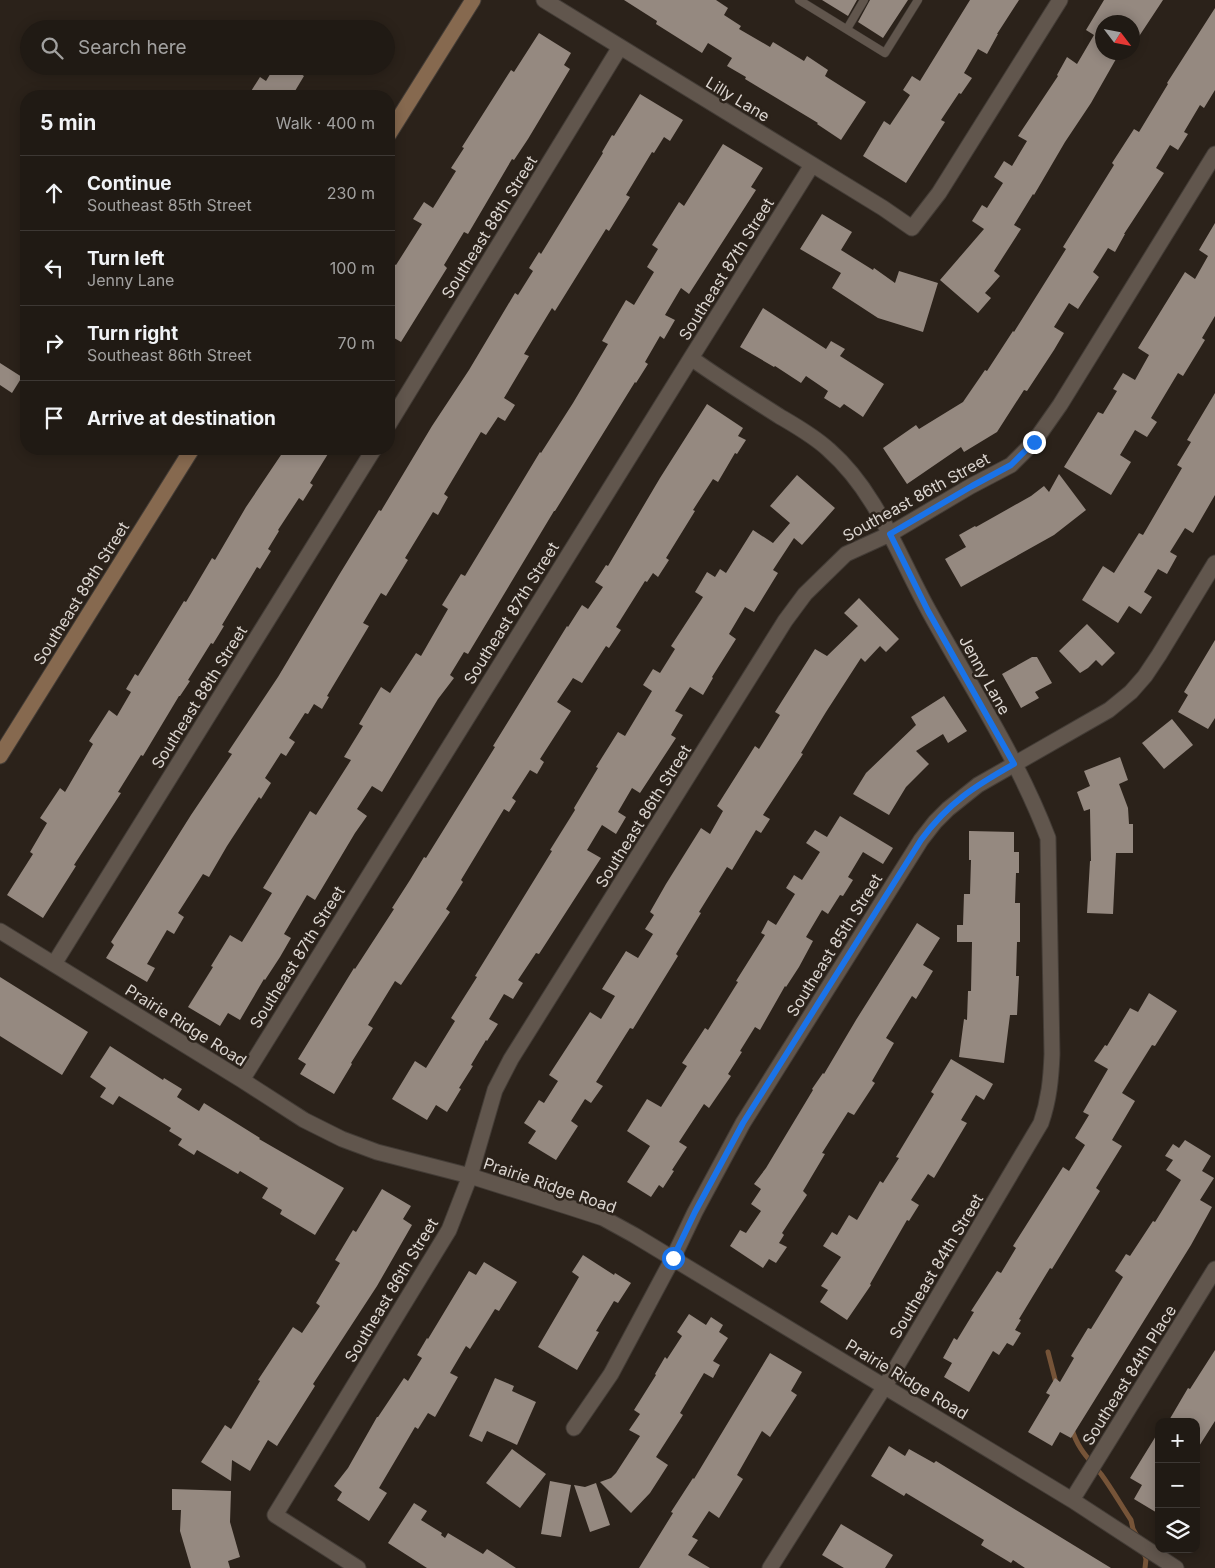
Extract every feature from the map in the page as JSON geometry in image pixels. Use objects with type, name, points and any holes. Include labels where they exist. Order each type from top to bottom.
[{"type":"street","points":[[395,124],[473,0]]},
{"type":"street","name":"Lilly Lane","points":[[544,0],[883,208],[912,228],[939,193],[1060,0]]},
{"type":"street","name":"Southeast 88th Street","points":[[395,414],[620,47]]},
{"type":"street","name":"Southeast 86th Street","points":[[358,1568],[274,1515],[450,1230],[470,1176],[495,1090],[511,1059],[785,621],[805,594],[846,554],[890,534],[1011,465],[1034,442],[1060,405],[1215,154]]},
{"type":"street","name":"Southeast 87th Street","points":[[242,1080],[690,358],[812,165]]},
{"type":"street","name":"Jenny Lane","points":[[690,358],[806,433],[829,449],[847,467],[874,504],[928,611],[1036,806],[1048,838],[1052,1054],[1051,1082],[1047,1106]]},
{"type":"street","name":"Southeast 89th Street","points":[[0,756],[188,455]]},
{"type":"street","name":"Southeast 88th Street","points":[[54,964],[370,455]]},
{"type":"street","name":"Southeast 85th Street","points":[[574,1428],[612,1374],[743,1123],[934,822],[978,785],[1109,710],[1131,692],[1155,662],[1215,563]]},
{"type":"street","name":"Prairie Ridge Road","points":[[0,931],[304,1120],[342,1139],[377,1152],[470,1176],[603,1218],[673,1258],[1072,1500],[1176,1568]]},
{"type":"street","name":"Southeast 84th Street","points":[[770,1568],[885,1386],[1032,1140],[1047,1106]]},
{"type":"street","name":"Southeast 84th Place","points":[[1072,1500],[1215,1269]]},
{"type":"lane","points":[[799,0],[885,53],[918,0]]},
{"type":"lane","points":[[847,29],[864,0]]},
{"type":"building","points":[[624,0],[716,0],[728,8],[724,15],[741,26],[739,29],[770,47],[773,42],[804,61],[807,56],[828,70],[825,76],[866,102],[841,140],[818,123],[727,66],[732,58],[708,43],[702,53],[656,24],[657,21]]},
{"type":"building","points":[[822,0],[857,0],[848,16]]},
{"type":"building","points":[[870,0],[908,0],[883,38],[858,22]]},
{"type":"building","points":[[970,0],[1019,0],[997,34],[987,54],[978,49],[964,73],[972,78],[961,94],[959,93],[941,120],[945,122],[906,183],[863,156],[884,121],[890,125],[910,95],[903,90],[912,76],[920,81]]},
{"type":"building","points":[[1104,0],[1163,0],[1140,35],[1140,15],[1095,15]]},
{"type":"building","points":[[1215,8],[1215,90],[1204,108],[1200,105],[1184,132],[1188,134],[1178,150],[1170,145],[1156,168],[1164,173],[1124,234],[1115,252],[1108,248],[1093,272],[1099,277],[1078,309],[1069,303],[1054,327],[1064,333],[1054,350],[1027,391],[1024,390],[997,432],[964,452],[961,447],[907,484],[883,448],[916,425],[919,429],[963,402],[985,370],[987,371],[1066,249],[1063,247],[1114,165],[1112,163],[1134,129],[1139,132],[1167,83]]},
{"type":"building","points":[[1095,15],[1095,60],[1115,60],[1091,103],[1014,225],[1021,229],[994,271],[1000,276],[985,293],[991,298],[978,313],[940,280],[984,229],[972,221],[982,205],[987,208],[1003,183],[994,177],[1004,161],[1012,166],[1027,141],[1018,136],[1058,76],[1067,57],[1077,64],[1094,35],[1086,30]]},
{"type":"building","points":[[539,33],[571,53],[564,65],[570,69],[528,139],[514,160],[512,159],[468,234],[464,232],[444,265],[447,268],[401,342],[395,338],[395,264],[422,224],[413,219],[424,202],[433,208],[456,171],[451,168],[464,148],[462,147],[511,70],[514,72]]},
{"type":"building","points":[[270,75],[304,76],[296,90],[252,90],[260,77],[266,81]]},
{"type":"building","points":[[640,94],[683,120],[670,141],[664,137],[654,153],[652,152],[626,195],[630,197],[609,231],[606,229],[555,311],[552,308],[524,354],[529,356],[504,398],[515,405],[505,421],[498,417],[486,435],[481,432],[444,494],[448,497],[438,515],[433,512],[405,558],[408,560],[386,596],[381,593],[363,623],[369,626],[327,696],[329,697],[322,709],[314,704],[308,714],[305,713],[289,738],[295,742],[286,756],[281,753],[265,778],[271,783],[261,799],[259,797],[209,877],[203,874],[178,913],[184,917],[174,934],[167,930],[147,964],[155,968],[147,982],[106,958],[114,945],[111,942],[232,754],[228,752],[278,677],[379,510],[381,511],[515,293],[518,295],[533,271],[529,268],[539,252],[541,254],[612,135],[614,136]]},
{"type":"building","points":[[723,144],[763,168],[751,187],[756,190],[689,294],[681,288],[665,315],[675,320],[664,339],[660,336],[645,362],[648,364],[554,511],[468,654],[464,652],[450,675],[454,678],[438,699],[382,792],[372,786],[357,809],[367,816],[315,900],[307,895],[284,934],[291,938],[240,1020],[228,1013],[220,1026],[188,1007],[230,935],[242,942],[272,893],[263,888],[310,811],[316,815],[351,760],[344,757],[363,726],[359,724],[381,687],[390,693],[416,653],[421,656],[448,609],[442,605],[461,574],[465,576],[540,452],[573,403],[608,344],[602,341],[626,300],[634,305],[654,272],[647,267],[658,249],[652,245],[679,202],[684,206]]},
{"type":"building","points":[[822,214],[852,232],[841,250],[873,270],[874,268],[895,283],[899,271],[938,283],[923,332],[878,318],[832,288],[841,273],[800,249]]},
{"type":"building","points":[[1215,223],[1215,316],[1202,338],[1205,340],[1183,376],[1178,373],[1151,418],[1157,422],[1147,437],[1135,430],[1120,455],[1131,462],[1111,495],[1064,467],[1098,412],[1103,414],[1117,391],[1113,389],[1123,373],[1135,380],[1149,355],[1138,348],[1185,272],[1195,279],[1208,256],[1199,250]]},
{"type":"building","points":[[763,308],[826,349],[831,341],[845,349],[840,356],[884,384],[863,417],[844,404],[840,408],[824,398],[828,391],[806,376],[801,383],[740,347]]},
{"type":"building","points":[[0,363],[20,376],[20,380],[12,393],[0,385]]},
{"type":"building","points":[[1215,393],[1215,495],[1193,533],[1185,528],[1170,552],[1177,556],[1167,574],[1158,569],[1144,592],[1152,597],[1141,614],[1129,606],[1118,623],[1082,600],[1103,566],[1114,573],[1139,533],[1143,535],[1182,468],[1177,465],[1191,442],[1187,440]]},
{"type":"building","points":[[707,404],[743,428],[738,436],[746,440],[737,454],[735,453],[718,482],[713,479],[693,510],[695,511],[666,558],[669,560],[658,577],[653,573],[647,582],[645,581],[616,627],[621,630],[609,648],[606,646],[582,683],[573,678],[557,702],[571,711],[540,759],[544,762],[537,774],[530,770],[512,798],[516,801],[509,812],[504,809],[461,880],[463,882],[446,909],[450,912],[401,985],[395,981],[368,1025],[373,1028],[334,1094],[300,1074],[306,1064],[298,1059],[495,747],[493,746],[567,626],[582,605],[588,609],[603,587],[595,582],[606,565],[608,566],[660,478]]},
{"type":"building","points":[[281,455],[327,455],[310,483],[313,485],[303,501],[299,498],[278,530],[268,549],[271,551],[260,569],[257,567],[222,625],[224,626],[213,644],[211,643],[188,680],[190,681],[118,792],[121,793],[74,865],[76,866],[43,918],[7,895],[33,854],[30,852],[47,823],[40,818],[60,788],[65,792],[93,744],[89,741],[109,710],[117,716],[131,692],[126,689],[135,674],[138,676],[212,558],[215,560],[246,507]]},
{"type":"building","points":[[1059,474],[1086,510],[1054,535],[961,587],[945,559],[966,547],[959,535],[1031,496],[1044,486],[1049,492]]},
{"type":"building","points":[[797,475],[835,508],[802,545],[794,538],[773,570],[778,573],[754,612],[745,607],[729,634],[736,639],[703,695],[690,687],[675,711],[683,715],[671,735],[676,738],[640,793],[632,788],[618,812],[626,817],[616,834],[602,825],[587,850],[601,858],[539,954],[536,953],[518,980],[523,983],[513,999],[504,994],[489,1019],[498,1024],[471,1065],[473,1066],[447,1112],[436,1105],[427,1120],[392,1099],[415,1061],[426,1068],[455,1021],[451,1018],[552,851],[550,850],[598,768],[596,767],[618,732],[625,736],[652,691],[643,685],[653,669],[660,673],[675,649],[671,646],[703,597],[695,592],[707,572],[715,577],[720,569],[726,573],[753,530],[773,543],[790,523],[770,506]]},
{"type":"building","points":[[859,598],[899,639],[886,652],[880,646],[865,662],[861,658],[801,753],[803,754],[763,815],[770,819],[761,833],[756,830],[732,870],[727,867],[699,912],[701,913],[676,954],[678,956],[633,1029],[630,1028],[596,1082],[603,1086],[591,1103],[585,1099],[571,1121],[578,1126],[556,1160],[528,1143],[536,1131],[524,1123],[539,1100],[544,1103],[558,1081],[549,1075],[590,1012],[601,1019],[615,996],[602,989],[626,951],[638,958],[653,934],[645,929],[654,915],[650,912],[666,884],[701,828],[710,834],[723,811],[717,806],[755,746],[759,749],[780,715],[775,712],[815,649],[827,656],[858,626],[844,613]]},
{"type":"building","points":[[1087,624],[1115,653],[1102,666],[1096,660],[1080,673],[1059,651]]},
{"type":"building","points":[[1215,640],[1215,718],[1208,729],[1178,712],[1188,695],[1184,692]]},
{"type":"building","points":[[1032,657],[1037,657],[1052,683],[1035,692],[1039,698],[1021,708],[1002,674]]},
{"type":"building","points":[[944,696],[967,731],[948,743],[943,734],[916,751],[929,764],[906,787],[889,815],[853,794],[866,773],[916,725],[911,717]]},
{"type":"building","points":[[1172,719],[1193,745],[1164,769],[1142,743]]},
{"type":"building","points":[[1120,757],[1128,780],[1119,784],[1128,808],[1129,824],[1133,824],[1133,853],[1116,853],[1113,914],[1087,913],[1091,861],[1090,809],[1084,811],[1077,792],[1090,786],[1084,771]]},
{"type":"building","points":[[840,816],[893,848],[883,864],[863,852],[848,877],[853,880],[843,896],[840,895],[828,914],[822,910],[806,937],[813,941],[799,967],[785,986],[760,1030],[755,1027],[740,1051],[742,1052],[728,1074],[731,1076],[709,1108],[704,1104],[679,1142],[687,1147],[663,1188],[659,1185],[651,1197],[627,1182],[650,1146],[627,1131],[647,1099],[661,1107],[687,1066],[682,1063],[705,1028],[708,1030],[765,935],[761,933],[768,920],[776,925],[795,894],[786,888],[794,875],[802,880],[820,852],[806,843],[815,830],[827,837]]},
{"type":"building","points":[[969,831],[1014,832],[1014,852],[1019,852],[1019,873],[1016,873],[1015,903],[1020,903],[1020,942],[1017,942],[1016,976],[1019,976],[1017,1015],[1010,1015],[1004,1063],[959,1057],[964,1019],[967,1020],[968,991],[971,991],[972,942],[957,942],[957,925],[963,925],[964,894],[970,894],[971,860],[969,860]]},
{"type":"building","points":[[917,923],[940,938],[923,965],[933,971],[916,999],[912,996],[886,1038],[894,1043],[872,1081],[875,1083],[854,1115],[848,1112],[822,1153],[825,1154],[803,1191],[807,1195],[782,1233],[784,1235],[779,1243],[787,1247],[776,1263],[769,1259],[763,1268],[730,1246],[740,1230],[746,1233],[761,1211],[751,1204],[761,1189],[754,1184],[766,1168],[812,1089],[824,1074]]},
{"type":"building","points":[[0,977],[88,1032],[62,1075],[0,1036]]},
{"type":"building","points":[[1149,993],[1177,1011],[1155,1046],[1152,1045],[1122,1093],[1135,1101],[1112,1140],[1122,1146],[1096,1188],[1100,1191],[1019,1319],[1021,1320],[1015,1330],[1021,1333],[1013,1346],[1007,1343],[999,1355],[993,1351],[969,1392],[944,1377],[952,1363],[943,1358],[954,1338],[957,1340],[974,1312],[971,1311],[997,1271],[1001,1273],[1016,1248],[1013,1246],[1063,1167],[1069,1171],[1085,1145],[1075,1138],[1089,1115],[1083,1112],[1108,1069],[1094,1061],[1105,1045],[1107,1046],[1130,1008],[1138,1012]]},
{"type":"building","points":[[110,1046],[163,1080],[164,1078],[182,1089],[177,1097],[199,1111],[204,1103],[259,1139],[344,1188],[315,1235],[280,1214],[282,1210],[262,1198],[268,1188],[240,1171],[238,1174],[197,1150],[194,1155],[178,1145],[182,1139],[169,1131],[171,1128],[119,1096],[113,1105],[100,1097],[106,1088],[90,1077]]},
{"type":"building","points":[[951,1059],[993,1084],[984,1100],[976,1095],[961,1120],[967,1123],[934,1178],[928,1174],[911,1200],[919,1205],[909,1221],[907,1220],[871,1285],[847,1320],[820,1302],[828,1290],[821,1286],[841,1257],[823,1246],[832,1232],[837,1235],[849,1215],[857,1220],[880,1181],[883,1183],[899,1158],[896,1157],[934,1094],[931,1092]]},
{"type":"building","points":[[1185,1140],[1211,1156],[1202,1171],[1214,1178],[1200,1200],[1212,1207],[1191,1245],[1071,1438],[1060,1432],[1052,1446],[1028,1432],[1050,1395],[1046,1393],[1055,1378],[1060,1382],[1074,1358],[1071,1356],[1088,1328],[1091,1329],[1123,1277],[1115,1271],[1126,1254],[1130,1256],[1153,1221],[1155,1222],[1181,1180],[1166,1170],[1173,1160],[1165,1156],[1173,1144],[1179,1148]]},
{"type":"building","points":[[382,1189],[411,1206],[403,1219],[412,1225],[377,1286],[313,1384],[315,1386],[277,1446],[268,1440],[250,1471],[232,1460],[231,1481],[201,1462],[225,1425],[231,1429],[260,1381],[258,1380],[293,1327],[302,1333],[320,1306],[316,1303],[340,1263],[335,1260],[353,1230],[356,1232]]},
{"type":"building","points":[[583,1255],[614,1275],[615,1273],[631,1283],[618,1303],[614,1301],[596,1331],[599,1332],[577,1370],[538,1347],[579,1277],[572,1272]]},
{"type":"building","points":[[484,1262],[517,1282],[499,1311],[495,1309],[470,1349],[466,1346],[450,1373],[458,1377],[435,1417],[428,1413],[418,1429],[415,1427],[379,1488],[387,1493],[369,1521],[337,1500],[342,1492],[334,1486],[348,1468],[377,1417],[404,1378],[408,1381],[422,1358],[417,1355],[469,1271],[476,1275]]},
{"type":"building","points":[[689,1314],[706,1325],[711,1317],[723,1325],[719,1332],[728,1338],[713,1361],[720,1365],[713,1378],[704,1373],[680,1413],[683,1415],[656,1457],[668,1465],[650,1493],[631,1513],[600,1482],[611,1478],[616,1473],[640,1436],[629,1430],[640,1414],[634,1410],[665,1357],[667,1359],[682,1336],[677,1332]]},
{"type":"building","points":[[1215,1350],[1215,1421],[1200,1445],[1200,1418],[1170,1418],[1188,1388],[1190,1389]]},
{"type":"building","points":[[770,1353],[802,1372],[791,1391],[797,1395],[770,1437],[762,1431],[737,1475],[743,1479],[719,1518],[709,1511],[692,1537],[698,1540],[688,1555],[710,1568],[639,1568],[673,1513],[671,1512],[694,1479]]},
{"type":"building","points":[[495,1378],[514,1386],[512,1391],[536,1402],[517,1445],[487,1431],[482,1442],[469,1436]]},
{"type":"building","points":[[1155,1437],[1155,1512],[1134,1499],[1142,1485],[1130,1478]]},
{"type":"building","points":[[889,1446],[905,1456],[909,1449],[934,1463],[936,1461],[1111,1568],[1025,1568],[1013,1560],[1011,1563],[981,1545],[984,1540],[906,1493],[904,1496],[871,1476]]},
{"type":"building","points":[[512,1449],[546,1474],[520,1508],[486,1483]]},
{"type":"building","points":[[550,1481],[571,1485],[561,1537],[541,1534]]},
{"type":"building","points":[[596,1483],[610,1525],[590,1532],[574,1485],[585,1487]]},
{"type":"building","points":[[172,1489],[231,1491],[230,1522],[240,1557],[228,1561],[230,1568],[191,1568],[180,1531],[181,1510],[172,1510]]},
{"type":"building","points":[[414,1503],[427,1511],[421,1520],[442,1533],[441,1535],[445,1538],[448,1533],[483,1554],[487,1549],[516,1568],[427,1568],[388,1543]]},
{"type":"building","points":[[841,1524],[893,1555],[885,1568],[844,1568],[822,1555]]},
{"type":"waterway","points":[[1048,1352],[1056,1383]]},
{"type":"waterway","points":[[1072,1429],[1080,1448],[1101,1474],[1131,1520],[1138,1538]]},
{"type":"waterway","points":[[1143,1550],[1146,1559],[1145,1568]]},
{"type":"route","points":[[673,1258],[695,1212],[743,1123],[921,840],[934,822],[961,798],[978,785],[1014,764],[928,611],[890,534],[1011,465],[1034,442]]}]
